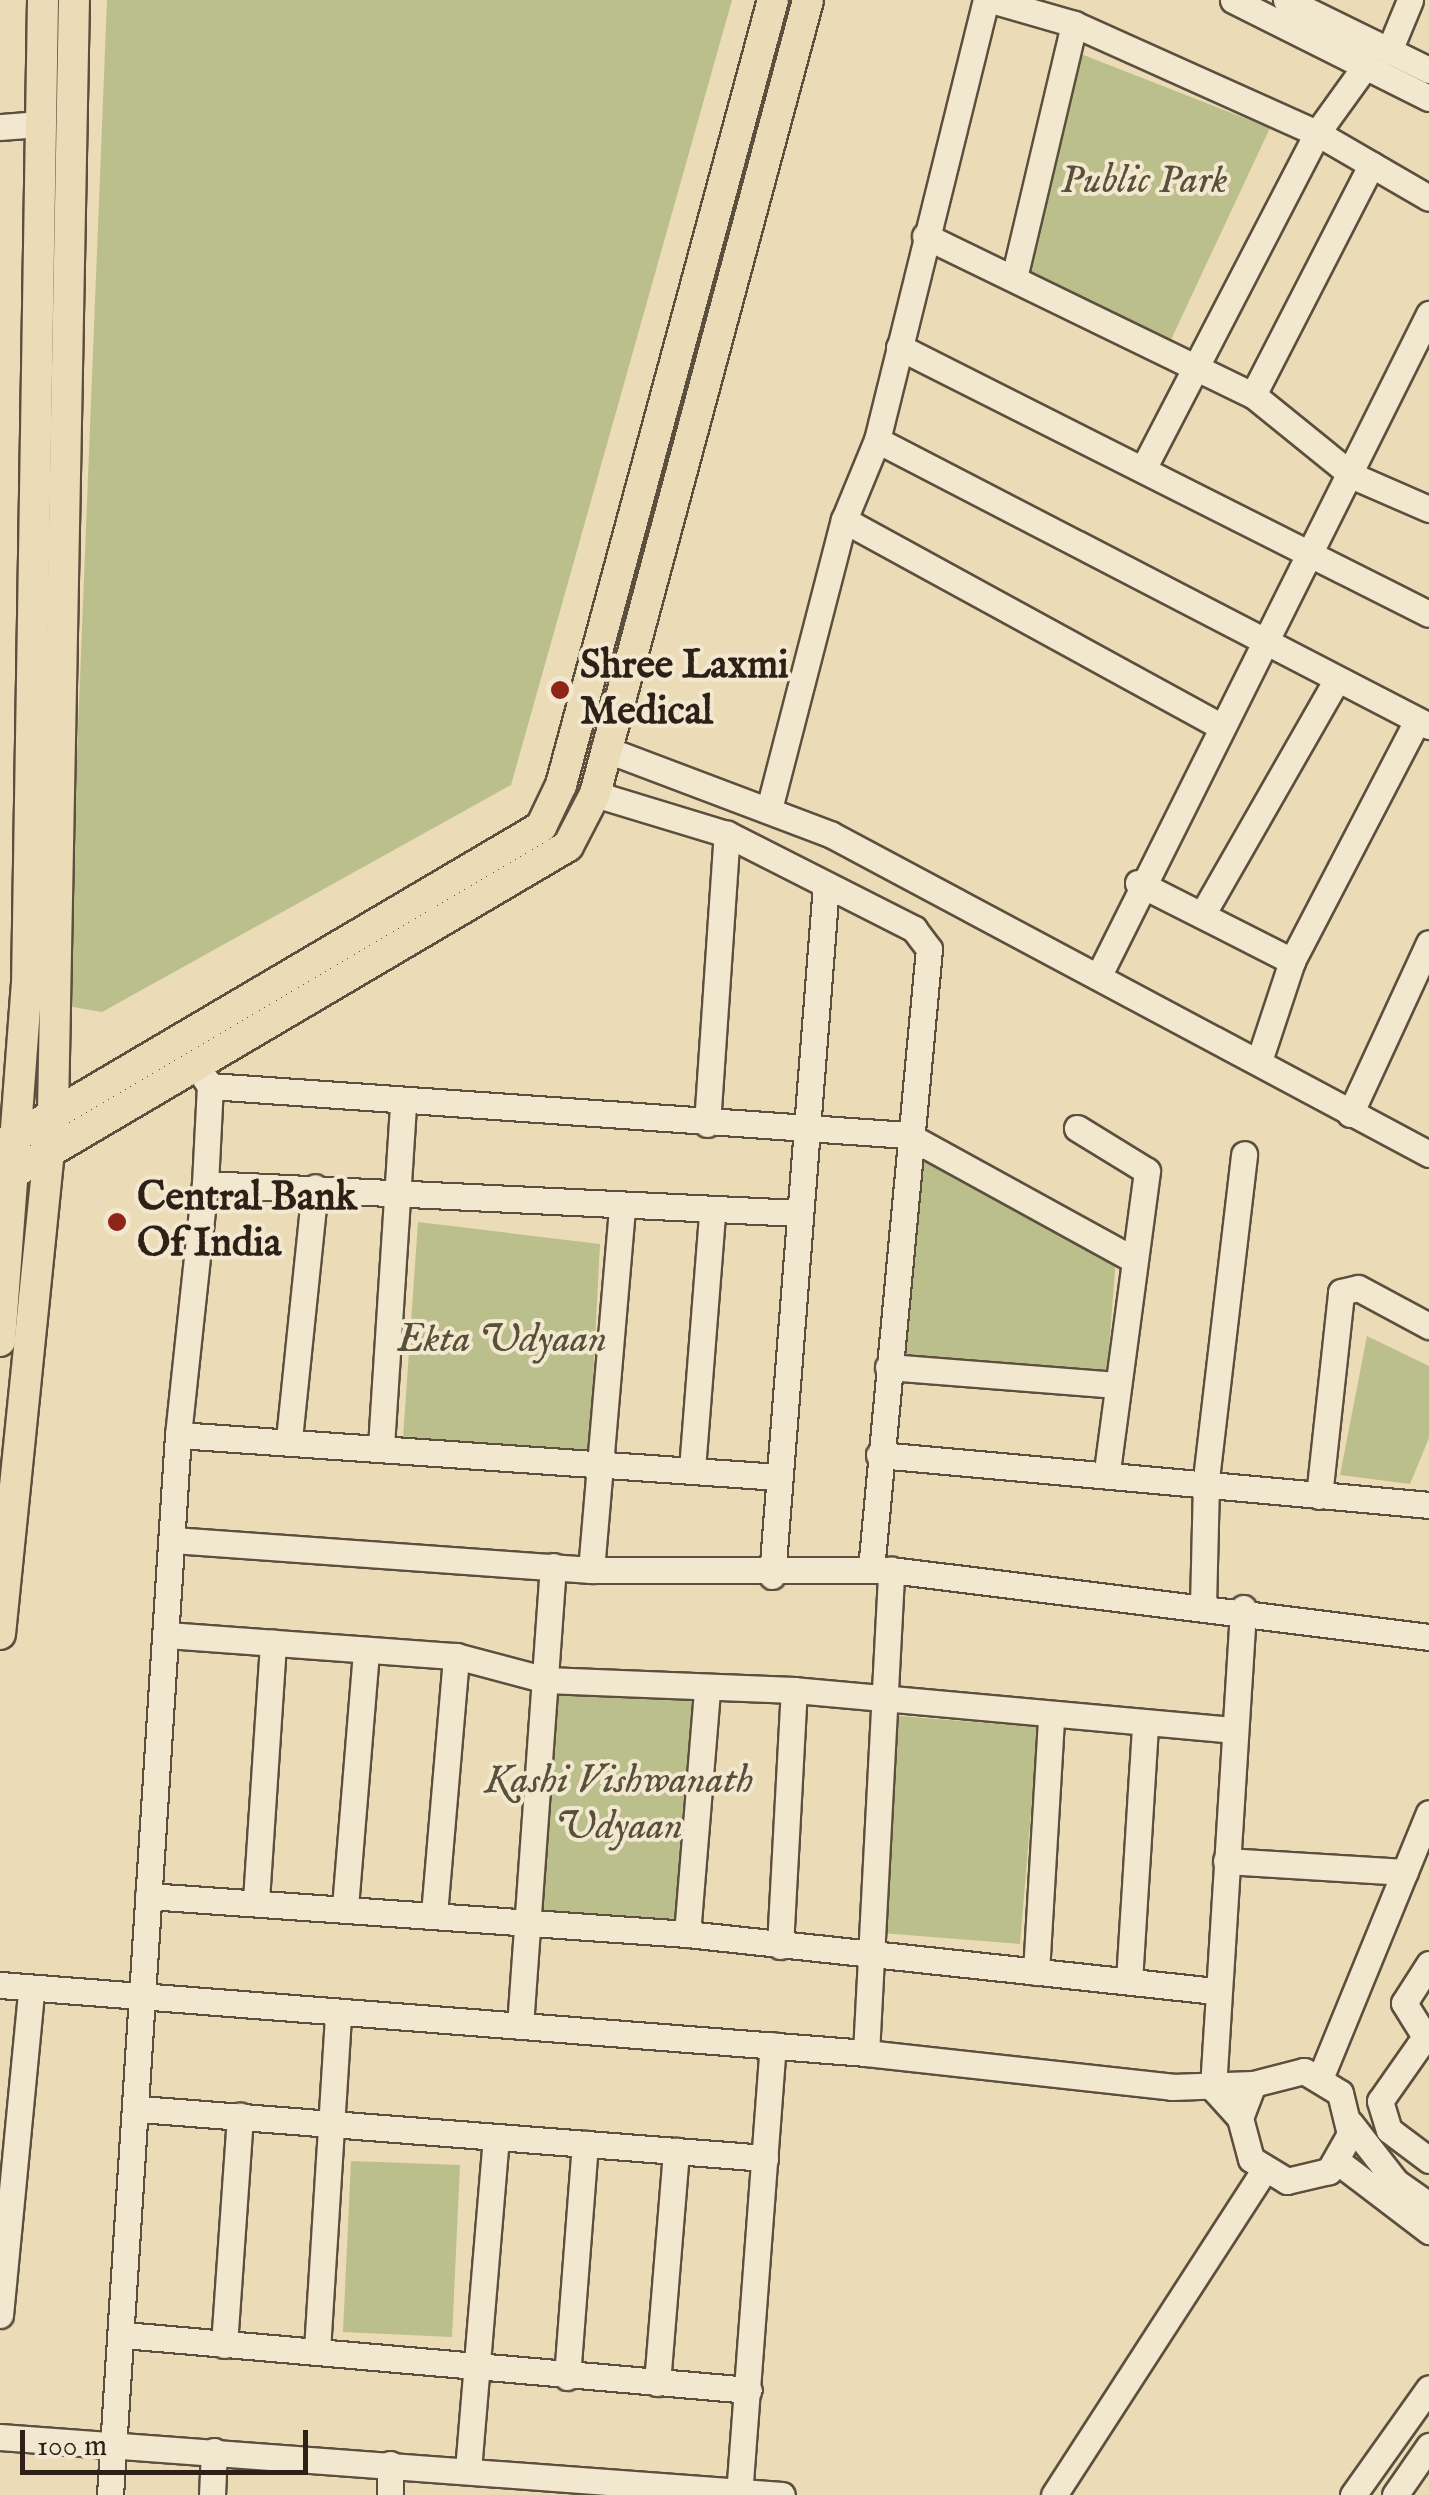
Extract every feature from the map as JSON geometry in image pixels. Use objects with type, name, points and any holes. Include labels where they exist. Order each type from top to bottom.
[{"type":"main road","points":[[0,1342],[11,1139],[43,0]]},
{"type":"main road","points":[[0,1634],[54,1111],[74,0]]},
{"type":"main road","points":[[11,1139],[541,828],[560,784],[773,0]]},
{"type":"main road","points":[[9,1177],[51,1150],[202,1075],[541,870],[568,846],[595,794],[808,0]]},
{"type":"street","points":[[769,810],[844,520],[876,440],[925,236],[989,0],[1074,24],[1317,132],[1429,198]]},
{"type":"street","points":[[1233,0],[1291,8],[1429,70]]},
{"type":"street","points":[[1389,51],[1410,0]]},
{"type":"street","points":[[1291,8],[1366,65],[1429,98]]},
{"type":"street","points":[[1014,278],[1074,24]]},
{"type":"street","points":[[1143,469],[1317,132],[1366,65]]},
{"type":"street","points":[[0,127],[40,124]]},
{"type":"street","points":[[1253,395],[1370,166]]},
{"type":"street","points":[[925,236],[1253,395],[1353,476],[1429,509]]},
{"type":"street","points":[[1099,974],[1138,882],[1268,642],[1309,553],[1353,476],[1429,314]]},
{"type":"street","points":[[899,346],[1429,614]]},
{"type":"street","points":[[876,440],[1423,723],[1292,962],[1260,1061]]},
{"type":"street","points":[[844,520],[1221,726]]},
{"type":"street","points":[[1202,915],[1336,681]]},
{"type":"street","points":[[604,749],[769,810],[1099,974],[1429,1154]]},
{"type":"street","points":[[595,794],[726,834],[914,929],[929,949],[878,1455],[888,1700],[866,2052]]},
{"type":"street","points":[[707,1124],[726,834]]},
{"type":"street","points":[[1138,882],[1292,962]]},
{"type":"street","points":[[772,1576],[826,886]]},
{"type":"street","points":[[1350,1114],[1429,943]]},
{"type":"street","points":[[110,2495],[140,2108],[140,2002],[178,1435],[204,1184],[202,1075],[404,1104],[908,1136],[1134,1260]]},
{"type":"street","points":[[381,1446],[404,1104]]},
{"type":"street","points":[[1076,1128],[1147,1172],[1107,1472]]},
{"type":"street","points":[[1203,1606],[1206,1480],[1244,1154]]},
{"type":"street","points":[[204,1184],[315,1187],[396,1200],[622,1211],[799,1213]]},
{"type":"street","points":[[288,1439],[315,1187]]},
{"type":"street","points":[[591,1570],[622,1211]]},
{"type":"street","points":[[692,1469],[712,1212]]},
{"type":"street","points":[[1318,1496],[1341,1292],[1358,1288],[1429,1326]]},
{"type":"street","points":[[888,1367],[1117,1386]]},
{"type":"street","points":[[178,1435],[288,1439],[602,1467],[778,1476]]},
{"type":"street","points":[[878,1455],[1206,1480],[1318,1496],[1429,1504]]},
{"type":"street","points":[[173,1540],[591,1570],[772,1576],[881,1569],[1242,1608],[1429,1637]]},
{"type":"street","points":[[520,2026],[524,1922],[553,1566]]},
{"type":"street","points":[[1240,2118],[1213,2088],[1215,1992],[1242,1608]]},
{"type":"street","points":[[167,1636],[456,1656],[546,1680],[794,1690],[1145,1726],[1231,1730]]},
{"type":"street","points":[[256,1900],[273,1643]]},
{"type":"street","points":[[345,1908],[366,1650]]},
{"type":"street","points":[[434,1914],[456,1656]]},
{"type":"street","points":[[687,1934],[707,1689]]},
{"type":"street","points":[[780,1946],[794,1690]]},
{"type":"street","points":[[1036,1972],[1051,1716]]},
{"type":"street","points":[[1129,1981],[1145,1726]]},
{"type":"street","points":[[1321,2076],[1421,1860],[1429,1813]]},
{"type":"street","points":[[1226,1861],[1421,1860]]},
{"type":"street","points":[[148,1896],[256,1900],[687,1934],[1215,1992]]},
{"type":"street","points":[[1429,1964],[1404,2003],[1425,2037],[1380,2101],[1389,2130],[1429,2160]]},
{"type":"street","points":[[0,1985],[31,1992],[140,2002],[773,2044],[1213,2088],[1253,2084],[1283,2072],[1321,2076],[1340,2093],[1350,2123],[1396,2182],[1429,2204]]},
{"type":"street","points":[[0,2314],[31,1992]]},
{"type":"street","points":[[317,2350],[338,2014]]},
{"type":"street","points":[[739,2493],[773,2044]]},
{"type":"street","points":[[1253,2084],[1240,2118],[1241,2140],[1263,2172],[1309,2180],[1338,2161],[1350,2123]]},
{"type":"street","points":[[140,2108],[765,2158]]},
{"type":"street","points":[[0,2140],[20,2112]]},
{"type":"street","points":[[224,2345],[240,2116]]},
{"type":"street","points":[[468,2470],[496,2137]]},
{"type":"street","points":[[567,2376],[585,2144]]},
{"type":"street","points":[[658,2383],[676,2151]]},
{"type":"street","points":[[1338,2161],[1429,2230]]},
{"type":"street","points":[[1054,2495],[1263,2172]]},
{"type":"street","points":[[124,2335],[317,2350],[478,2370],[749,2390]]},
{"type":"street","points":[[1354,2495],[1429,2388]]},
{"type":"street","points":[[0,2437],[782,2495]]},
{"type":"street","points":[[1394,2495],[1429,2446]]},
{"type":"street","points":[[212,2495],[214,2451]]},
{"type":"street","points":[[390,2464],[390,2495]]},
{"type":"green space","points":[[107,0],[732,0],[511,785],[102,1012],[67,1006]]},
{"type":"green space","name":"Public Park","points":[[1081,54],[1270,128],[1169,344],[1029,271]]},
{"type":"green space","points":[[910,1146],[1116,1257],[1107,1374],[898,1356]]},
{"type":"green space","name":"Ekta Udyaan","points":[[418,1222],[600,1244],[589,1457],[403,1438]]},
{"type":"green space","points":[[1367,1336],[1429,1366],[1429,1438],[1410,1484],[1340,1475]]},
{"type":"green space","name":"Kashi Vishwanath Udyaan","points":[[559,1689],[697,1700],[680,1921],[541,1911]]},
{"type":"green space","points":[[899,1716],[1038,1727],[1020,1944],[881,1933]]},
{"type":"green space","points":[[351,2161],[460,2165],[452,2337],[343,2332]]},
{"type":"place","name":"Shree Laxmi Medical","points":[[560,690]]},
{"type":"place","name":"Central Bank Of India","points":[[117,1222]]}]
